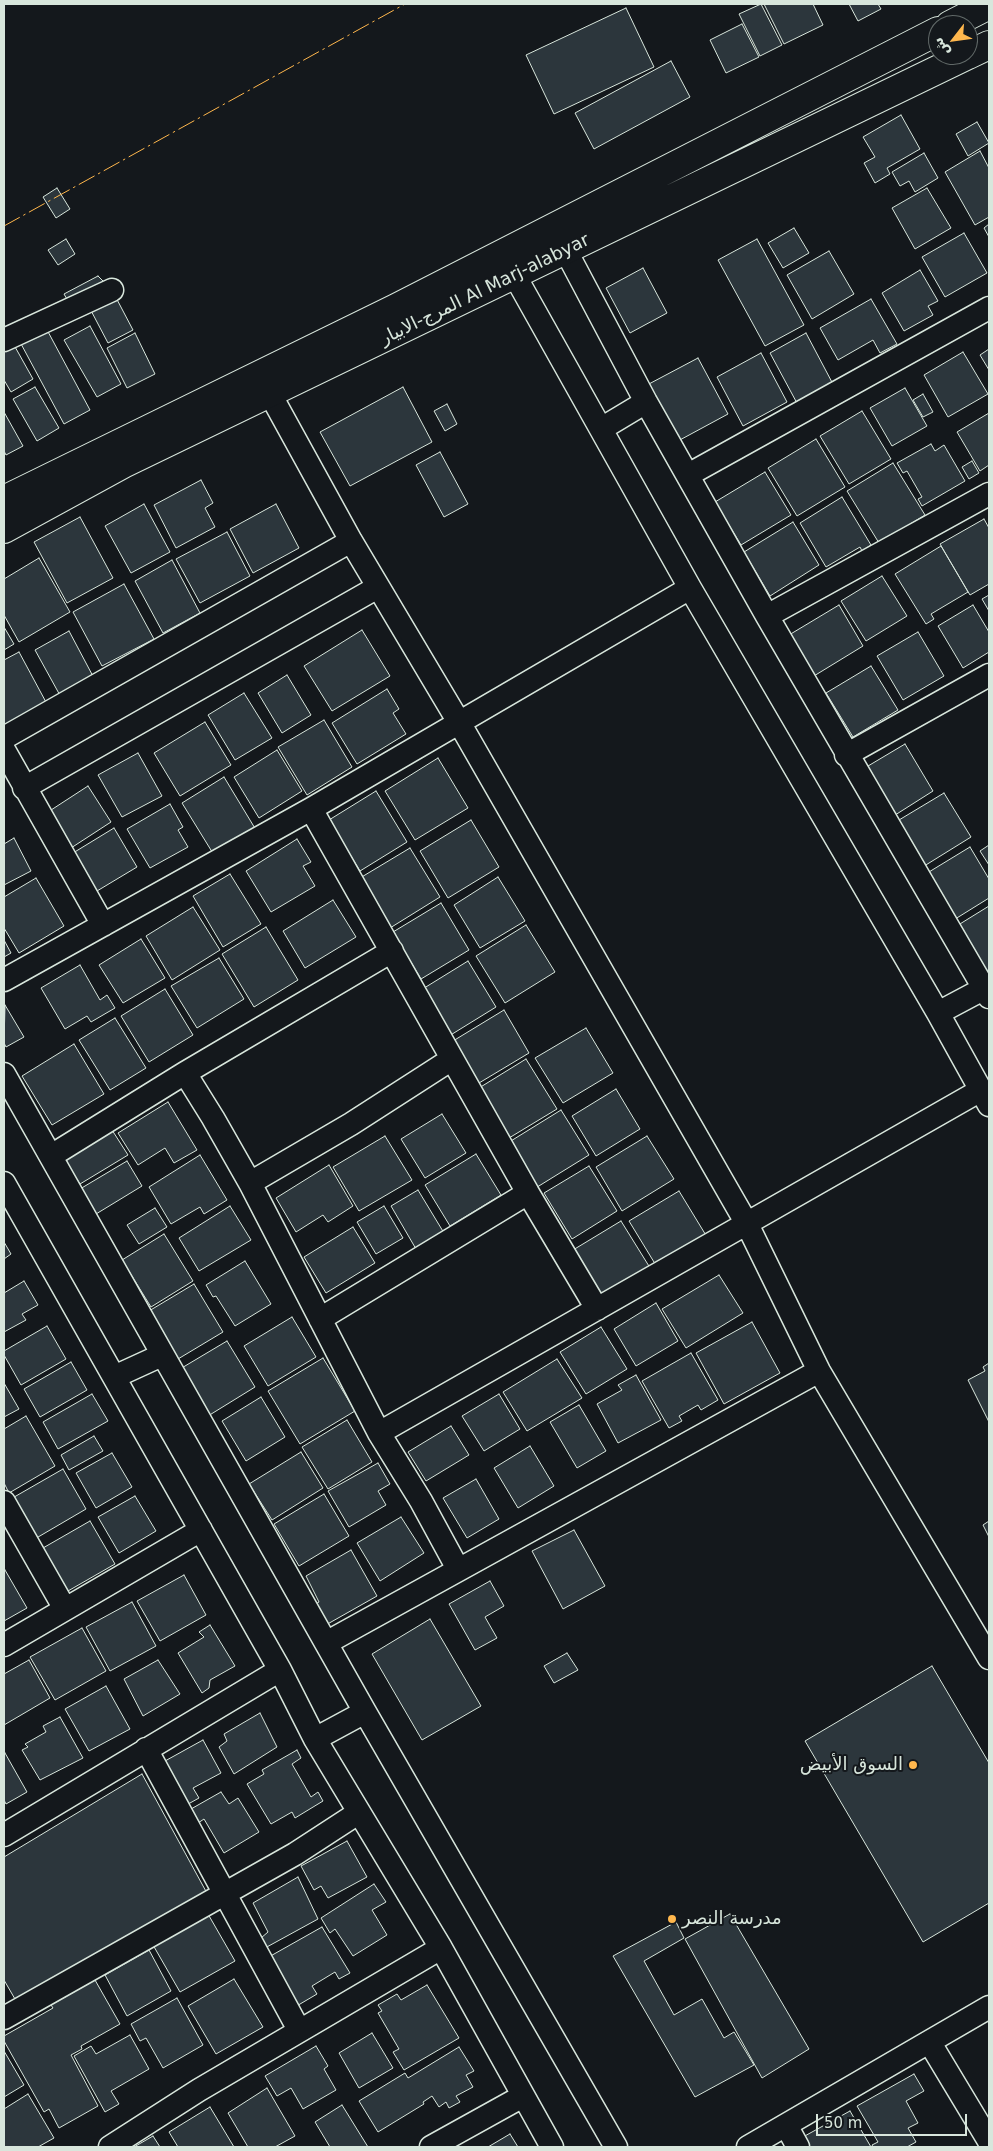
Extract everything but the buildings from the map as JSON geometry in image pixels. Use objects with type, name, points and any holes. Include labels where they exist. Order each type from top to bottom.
[{"type":"main road","points":[[970,15],[989,5]]},
{"type":"main road","name":"المرج-الابيار Al Marj-alabyar","points":[[4,500],[396,308],[928,36]]},
{"type":"main road","name":"المرج-الابيار Al Marj-alabyar","points":[[4,529],[123,464],[269,392],[515,276],[947,65]]},
{"type":"street","points":[[566,251],[646,402],[767,616],[846,755],[987,992],[938,1013]]},
{"type":"street","points":[[379,1433],[747,1224],[985,1098],[938,1013],[690,588],[515,276]]},
{"type":"street","points":[[4,340],[112,290]]},
{"type":"street","points":[[688,475],[989,308]]},
{"type":"street","points":[[269,392],[351,541],[460,724],[747,1224],[819,1371],[989,1658]]},
{"type":"street","points":[[601,430],[646,402]]},
{"type":"street","points":[[767,616],[989,494]]},
{"type":"street","points":[[4,738],[351,541]]},
{"type":"street","points":[[24,788],[378,587]]},
{"type":"street","points":[[4,980],[460,724],[690,588]]},
{"type":"street","points":[[846,755],[987,680]]},
{"type":"street","points":[[4,750],[103,925]]},
{"type":"street","points":[[311,809],[528,1193],[597,1309]]},
{"type":"street","points":[[51,1156],[185,1072],[392,951]]},
{"type":"street","points":[[250,1183],[351,1124],[452,1059]]},
{"type":"street","points":[[185,1072],[250,1183],[379,1433],[421,1501],[458,1569]]},
{"type":"street","points":[[4,1074],[365,1712],[616,2147]]},
{"type":"street","points":[[4,1183],[280,1670],[315,1739],[441,1948],[552,2147]]},
{"type":"street","points":[[320,1319],[528,1193]]},
{"type":"street","points":[[114,1377],[162,1355]]},
{"type":"street","points":[[326,1642],[819,1371]]},
{"type":"street","points":[[4,1502],[65,1609]]},
{"type":"street","points":[[4,1645],[201,1530]]},
{"type":"street","points":[[4,1835],[280,1670]]},
{"type":"street","points":[[315,1739],[365,1712]]},
{"type":"street","points":[[146,1749],[299,2030]]},
{"type":"street","points":[[5,2013],[295,1854],[358,1813]]},
{"type":"street","points":[[110,2147],[198,2090],[441,1948]]},
{"type":"street","points":[[748,2147],[989,2007]]},
{"type":"street","points":[[930,2043],[989,2141]]},
{"type":"street","points":[[431,2147],[523,2096]]},
{"type":"street","points":[[786,2126],[798,2147]]},
{"type":"power","points":[[4,226],[405,4]]},
{"type":"place","name":"السوق الأبيض","points":[[913,1765]]},
{"type":"place","name":"مدرسة النصر","points":[[672,1919]]}]
